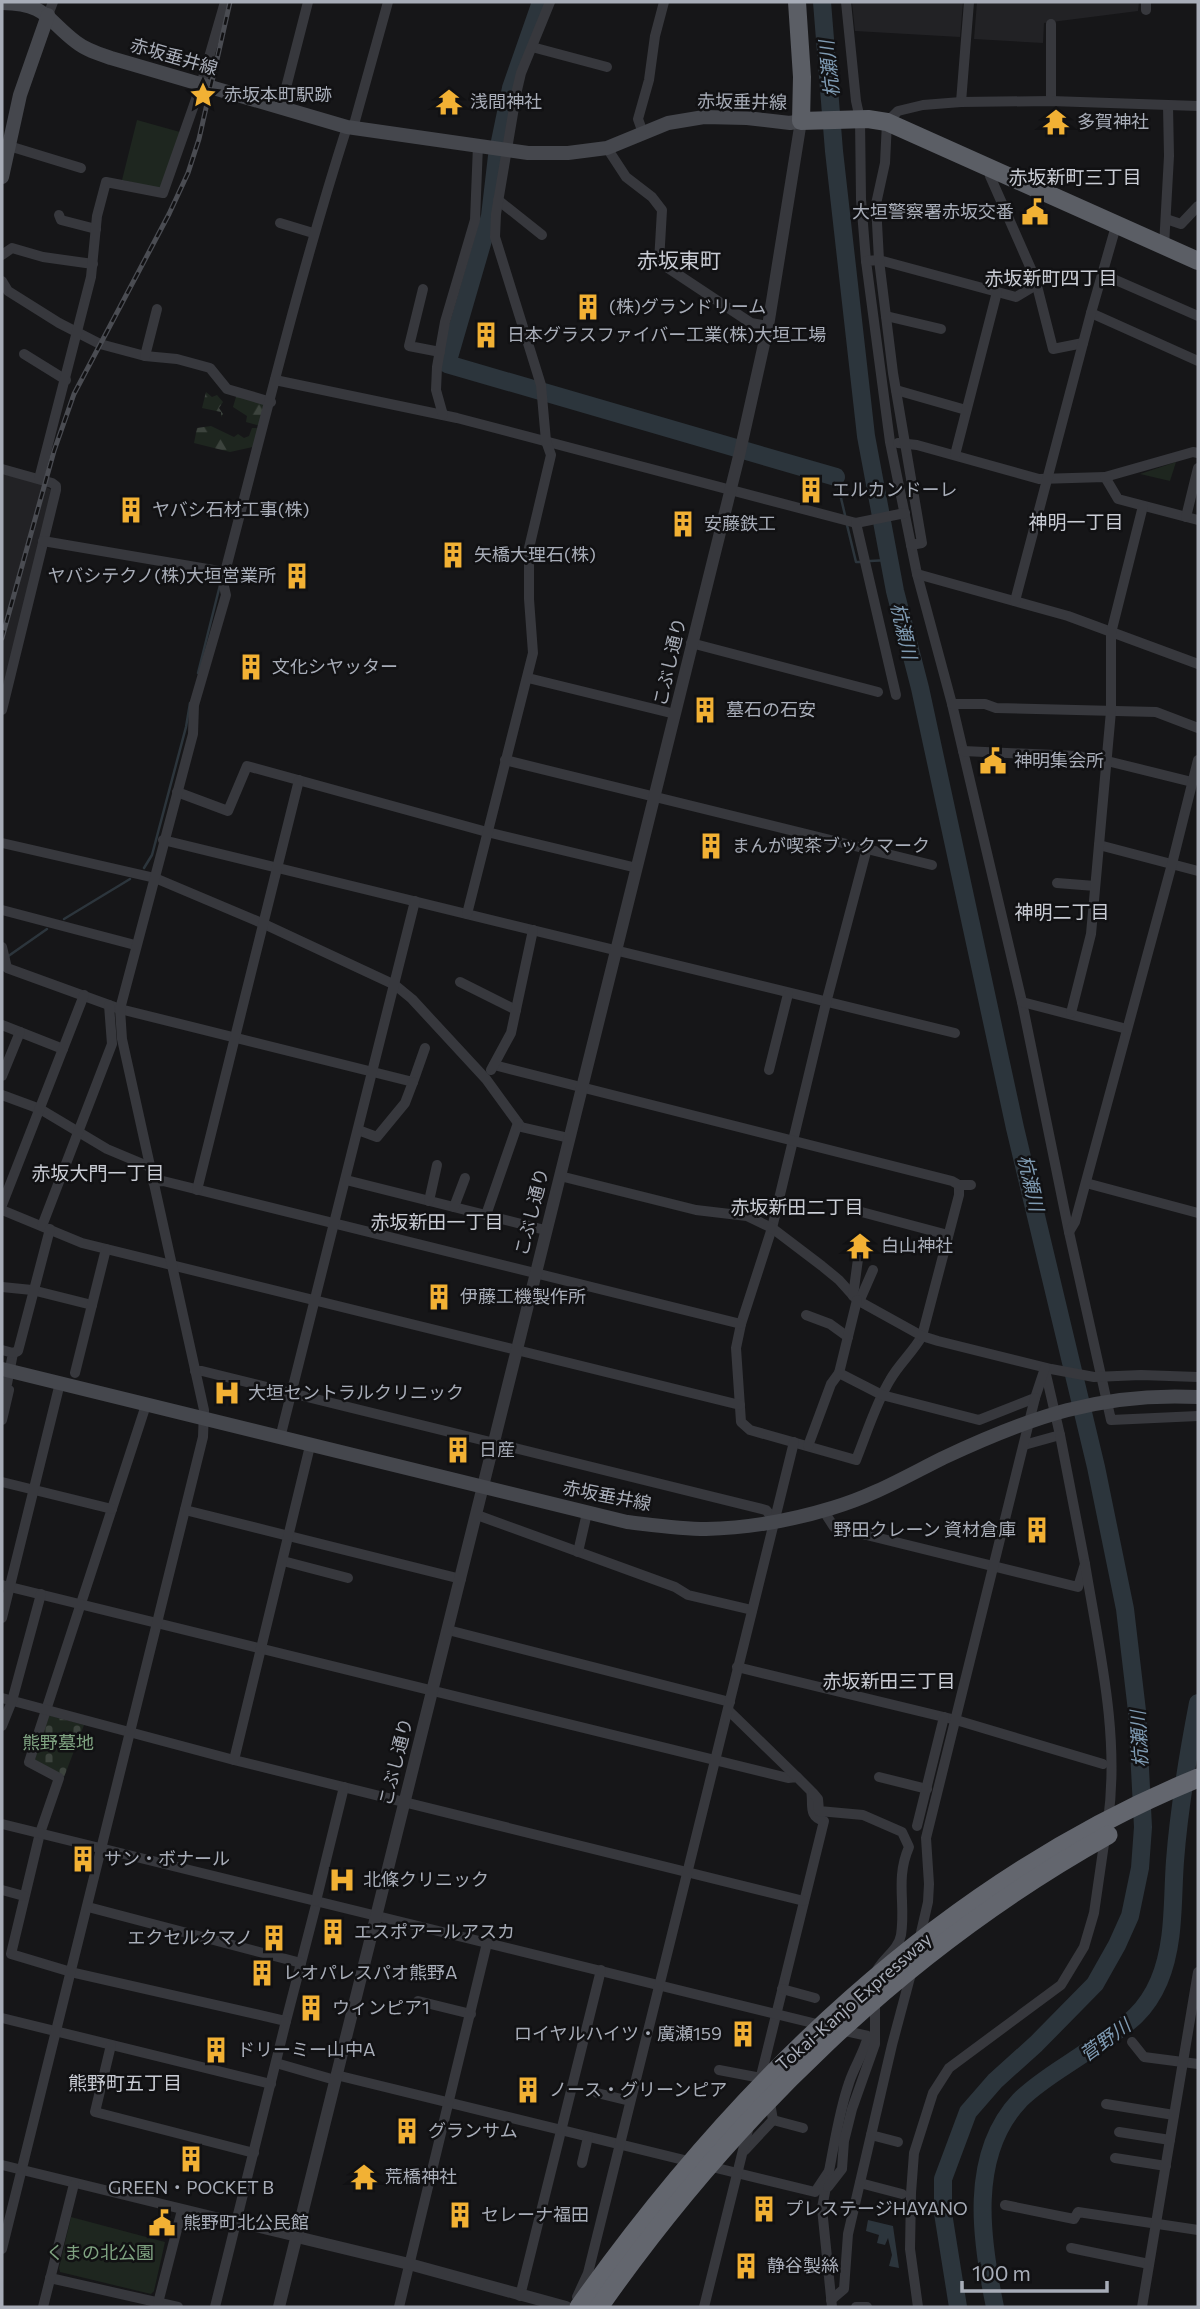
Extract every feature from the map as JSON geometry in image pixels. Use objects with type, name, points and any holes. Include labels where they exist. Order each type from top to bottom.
[{"type":"highway","points":[[797,2],[802,121],[860,119],[887,122],[1198,261]]},
{"type":"highway","name":"Tokai-Kanjo Expressway","points":[[579,2307],[662,2196],[715,2133],[832,2016],[932,1933],[1029,1865],[1122,1812],[1198,1778]]},
{"type":"highway","name":"Tokai-Kanjo Expressway","points":[[599,2307],[674,2206],[727,2144],[783,2085],[846,2025],[917,1965],[1039,1877],[1093,1843],[1198,1787]]},
{"type":"main road","name":"赤坂垂井線","points":[[2,3],[51,8],[67,34],[88,49],[152,72],[350,127],[528,153],[568,153],[607,148],[668,123],[704,117],[790,123],[802,121]]},
{"type":"main road","points":[[2,177],[20,95],[51,8]]},
{"type":"main road","name":"赤坂垂井線","points":[[6,1370],[587,1513],[627,1522],[706,1529],[775,1521],[823,1510],[887,1486],[1021,1424],[1091,1403],[1146,1396],[1198,1397]]},
{"type":"street","points":[[39,479],[91,277],[96,229],[106,182],[163,193],[201,85],[225,2]]},
{"type":"street","points":[[281,107],[308,2]]},
{"type":"street","points":[[2,1420],[9,1390],[4,1388],[7,1352],[18,1351],[46,1227],[78,1132],[112,1044],[114,1007],[155,878],[163,839],[193,734],[194,705],[226,595],[223,582],[225,572],[313,233],[350,127],[388,2]]},
{"type":"street","points":[[443,415],[436,390],[445,322],[495,148],[550,2]]},
{"type":"street","points":[[643,133],[638,119],[649,80],[654,36],[664,2]]},
{"type":"street","points":[[846,2],[860,119],[861,199],[866,261],[902,514],[952,704],[1022,1002],[1098,1378],[1111,1420],[1198,1416]]},
{"type":"street","points":[[961,102],[969,2]]},
{"type":"street","points":[[1051,23],[1051,101]]},
{"type":"street","points":[[532,47],[607,67]]},
{"type":"street","points":[[911,545],[922,543],[895,390],[879,260],[876,204],[885,163],[887,122],[898,111],[923,105],[961,102],[1051,101],[1198,106]]},
{"type":"street","points":[[1164,246],[1169,156],[1168,106]]},
{"type":"street","name":"こぶし通り","points":[[279,2307],[741,449],[768,326],[802,121]]},
{"type":"street","points":[[9,146],[81,168]]},
{"type":"street","points":[[467,914],[533,653],[529,548],[551,455],[545,441],[541,385],[495,237],[498,200],[495,148]]},
{"type":"street","points":[[607,148],[626,177],[652,197],[662,210],[659,262],[751,323],[768,326]]},
{"type":"street","points":[[992,170],[990,176],[1035,278],[1053,349],[1083,343]]},
{"type":"street","points":[[498,200],[542,235]]},
{"type":"street","points":[[1166,219],[1181,224],[1198,205]]},
{"type":"street","points":[[59,215],[61,220],[96,229]]},
{"type":"street","points":[[280,223],[313,233]]},
{"type":"street","points":[[1015,601],[1116,226]]},
{"type":"street","points":[[2,255],[12,248],[43,257],[93,264]]},
{"type":"street","points":[[866,261],[879,260],[1016,297],[1036,285]]},
{"type":"street","points":[[1102,274],[1198,316]]},
{"type":"street","points":[[2,281],[8,291],[100,344],[145,356],[177,359],[210,368],[227,389],[271,402]]},
{"type":"street","points":[[423,289],[409,346],[440,352]]},
{"type":"street","points":[[955,455],[997,292]]},
{"type":"street","points":[[145,356],[157,309]]},
{"type":"street","points":[[1091,313],[1198,361]]},
{"type":"street","points":[[886,316],[941,329]]},
{"type":"street","points":[[24,354],[66,380]]},
{"type":"street","points":[[275,380],[443,415],[852,522],[902,514]]},
{"type":"street","points":[[895,390],[966,410]]},
{"type":"street","points":[[890,442],[955,455],[1039,479],[1105,477],[1193,452],[1198,453]]},
{"type":"street","points":[[1185,517],[1198,468]]},
{"type":"street","points":[[2,469],[56,486],[2,710]]},
{"type":"street","points":[[1105,477],[1118,499],[1198,520]]},
{"type":"street","points":[[1071,1013],[1091,934],[1111,710],[1111,633],[1143,506]]},
{"type":"street","points":[[852,522],[865,561],[896,695]]},
{"type":"street","points":[[43,541],[225,572]]},
{"type":"street","points":[[916,574],[1068,616],[1198,664]]},
{"type":"street","points":[[691,643],[878,692]]},
{"type":"street","points":[[528,678],[675,714]]},
{"type":"street","points":[[952,704],[985,704],[996,708],[1156,712],[1198,728]]},
{"type":"street","points":[[963,751],[1077,756],[1192,782]]},
{"type":"street","points":[[505,760],[932,865]]},
{"type":"street","points":[[1069,1232],[1075,1222],[1086,1183],[1198,760]]},
{"type":"street","points":[[177,792],[228,811],[247,766],[487,832],[636,868]]},
{"type":"street","points":[[197,1189],[299,780]]},
{"type":"street","points":[[163,839],[955,1034]]},
{"type":"street","points":[[2,843],[155,878],[264,924],[394,985],[412,999],[486,1079],[521,1128],[569,1139]]},
{"type":"street","points":[[1099,845],[1198,871]]},
{"type":"street","points":[[867,848],[826,1003],[772,1228],[740,1324],[736,1348],[741,1422],[750,1430],[856,1460],[891,1377],[912,1354],[922,1336],[959,1185]]},
{"type":"street","points":[[1058,883],[1096,886]]},
{"type":"street","points":[[280,1438],[415,901]]},
{"type":"street","points":[[2,909],[135,945]]},
{"type":"street","points":[[486,1079],[512,1033],[533,930]]},
{"type":"street","points":[[4,957],[7,968],[114,1007],[413,1082]]},
{"type":"street","points":[[460,982],[516,1010]]},
{"type":"street","points":[[769,1070],[788,994]]},
{"type":"street","points":[[83,995],[40,1109],[5,1188],[2,1208],[82,1242],[106,1249],[740,1405]]},
{"type":"street","points":[[1022,1002],[1127,1028]]},
{"type":"street","points":[[2,2249],[203,1437],[204,1420],[195,1371],[114,1007]]},
{"type":"street","points":[[2,1025],[63,1049]]},
{"type":"street","points":[[2,1076],[20,1032]]},
{"type":"street","points":[[358,1130],[377,1137],[405,1103],[425,1048]]},
{"type":"street","points":[[494,1065],[952,1181],[959,1185],[971,1185]]},
{"type":"street","points":[[2,1095],[40,1109],[107,1149],[150,1167]]},
{"type":"street","points":[[486,1215],[518,1123]]},
{"type":"street","points":[[429,1201],[437,1165]]},
{"type":"street","points":[[560,1176],[696,1210],[747,1216],[772,1228],[822,1266],[856,1299],[922,1336],[1098,1378],[1141,1375],[1198,1377]]},
{"type":"street","points":[[454,1207],[464,1178]]},
{"type":"street","points":[[346,1180],[545,1230]]},
{"type":"street","points":[[153,1182],[163,1181],[197,1189],[740,1324]]},
{"type":"street","points":[[1086,1183],[1198,1213]]},
{"type":"street","points":[[854,1210],[948,1235]]},
{"type":"street","points":[[75,1373],[106,1249]]},
{"type":"street","points":[[808,1446],[831,1384],[838,1373],[848,1336],[856,1299],[858,1259]]},
{"type":"street","points":[[856,1299],[873,1270]]},
{"type":"street","points":[[2,1287],[33,1290],[92,1305]]},
{"type":"street","points":[[806,1315],[830,1324],[848,1336]]},
{"type":"street","points":[[832,2303],[844,2289],[848,2234],[928,1902],[926,1838],[1035,1398],[1048,1368]]},
{"type":"street","points":[[918,2307],[910,2249],[912,2180],[914,2153],[933,2092],[949,2068],[1061,1985],[1084,1947],[1094,1913],[1112,1791],[1110,1718],[1085,1564],[1048,1368]]},
{"type":"street","points":[[195,1371],[292,1392],[766,1510],[775,1521]]},
{"type":"street","points":[[838,1373],[882,1395],[979,1420],[1035,1398]]},
{"type":"street","points":[[2,1618],[6,1586],[60,1384]]},
{"type":"street","points":[[146,1405],[29,1762],[59,1777],[6,1953],[71,1972],[286,2021]]},
{"type":"street","points":[[1024,1445],[1060,1435]]},
{"type":"street","points":[[2,2165],[409,2264],[568,2307],[588,2273],[794,1442]]},
{"type":"street","points":[[234,1760],[310,1446]]},
{"type":"street","points":[[2,1482],[112,1509]]},
{"type":"street","points":[[185,1510],[461,1579]]},
{"type":"street","points":[[823,1510],[834,1527],[1078,1587],[1085,1564]]},
{"type":"street","points":[[578,1552],[587,1513]]},
{"type":"street","points":[[477,1515],[675,1587],[688,1595],[752,1611]]},
{"type":"street","points":[[283,1561],[348,1578]]},
{"type":"street","points":[[6,1586],[788,1778],[797,1777]]},
{"type":"street","points":[[2,1726],[7,1700],[41,1594]]},
{"type":"street","points":[[448,1630],[729,1706],[818,1799],[819,1811],[863,1815],[902,1832],[909,1847],[902,1862],[901,1936],[895,1948],[878,1964],[874,1976],[875,2044],[852,2109],[844,2141],[842,2169],[826,2189]]},
{"type":"street","points":[[737,1667],[956,1720],[1103,1764]]},
{"type":"street","points":[[7,1700],[404,1803],[804,1901]]},
{"type":"street","points":[[917,1825],[944,1717]]},
{"type":"street","points":[[879,1777],[927,1789]]},
{"type":"street","points":[[215,2307],[344,1787]]},
{"type":"street","points":[[704,2307],[824,1821],[812,1813],[811,1791]]},
{"type":"street","points":[[2,1824],[868,2036],[865,2051],[850,2078],[840,2112],[822,2207],[832,2303]]},
{"type":"street","points":[[2,1890],[24,1896]]},
{"type":"street","points":[[88,1907],[302,1963]]},
{"type":"street","points":[[399,2307],[487,1943]]},
{"type":"street","points":[[520,2296],[601,1970]]},
{"type":"street","points":[[1142,2307],[1198,1972]]},
{"type":"street","points":[[782,1989],[815,1998]]},
{"type":"street","points":[[418,2001],[471,2014]]},
{"type":"street","points":[[2,2018],[271,2084]]},
{"type":"street","points":[[1132,2042],[1138,2059],[1198,2064]]},
{"type":"street","points":[[111,2045],[95,2112],[254,2153]]},
{"type":"street","points":[[276,2063],[815,2192],[829,2171]]},
{"type":"street","points":[[764,2063],[773,2120]]},
{"type":"street","points":[[719,2070],[761,2078]]},
{"type":"street","points":[[597,2093],[630,2101]]},
{"type":"street","points":[[1107,2104],[1174,2115]]},
{"type":"street","points":[[773,2120],[803,2128]]},
{"type":"street","points":[[744,2151],[773,2120]]},
{"type":"street","points":[[1119,2132],[1170,2140]]},
{"type":"street","points":[[871,2135],[898,2141]]},
{"type":"street","points":[[582,2163],[588,2137]]},
{"type":"street","points":[[1115,2158],[1166,2166]]},
{"type":"street","points":[[860,2183],[902,2194]]},
{"type":"street","points":[[43,2307],[74,2184]]},
{"type":"street","points":[[1006,2205],[1074,2219],[1078,2212],[1198,2230]]},
{"type":"street","points":[[159,2303],[181,2210]]},
{"type":"street","points":[[1071,2248],[1149,2264]]},
{"type":"street","points":[[50,2278],[177,2307]]},
{"type":"street","points":[[856,2307],[867,2307]]},
{"type":"shaded area","points":[[852,2],[963,2],[960,37],[855,31]]},
{"type":"shaded area","points":[[977,2],[1139,2],[1138,11],[1044,23],[1043,43],[974,39]]},
{"type":"shaded area","points":[[2,474],[37,482],[52,490],[2,692]]},
{"type":"shaded area","points":[[868,2220],[893,2226],[899,2268],[889,2266],[892,2255],[888,2238],[885,2245],[877,2243],[879,2235],[866,2231]]},
{"type":"green space","points":[[137,120],[180,132],[162,189],[122,180]]},
{"type":"green space","points":[[206,392],[212,397],[217,395],[223,402],[219,408],[223,414],[221,417],[221,412],[202,408]]},
{"type":"green space","points":[[236,397],[267,403],[261,426],[246,422],[247,416],[233,407]]},
{"type":"green space","points":[[211,426],[234,437],[238,434],[244,438],[249,436],[252,428],[261,431],[257,446],[230,452],[194,443],[197,428]]},
{"type":"green space","points":[[1176,462],[1170,481],[1140,474]]},
{"type":"green space","name":"熊野墓地","points":[[48,1715],[84,1725],[64,1777],[34,1762]]},
{"type":"green space","name":"くまの北公園","points":[[71,2217],[165,2242],[154,2291],[151,2294],[60,2272]]},
{"type":"waterway","points":[[541,2],[511,88],[497,156],[490,216],[447,364],[836,477]]},
{"type":"waterway","name":"杭瀬川","points":[[822,2],[834,151],[866,436],[895,591],[920,688],[1015,1128],[1096,1467],[1125,1609],[1137,1711],[1143,1827],[1140,1868],[1130,1916],[1095,1984],[995,2081],[968,2112],[943,2179],[943,2213],[958,2307]]},
{"type":"waterway","points":[[836,477],[845,515]]},
{"type":"waterway","points":[[847,525],[856,562],[860,562]]},
{"type":"waterway","points":[[870,561],[889,560]]},
{"type":"waterway","points":[[198,673],[220,585]]},
{"type":"waterway","points":[[144,868],[152,855],[190,703]]},
{"type":"waterway","points":[[64,919],[130,879]]},
{"type":"waterway","points":[[7,957],[47,929]]},
{"type":"waterway","name":"菅野川","points":[[995,2307],[983,2227],[983,2199],[992,2146],[1003,2122],[1028,2092],[1132,2019],[1147,2003],[1159,1981],[1168,1952],[1179,1821],[1198,1703]]},
{"type":"railway","points":[[2,638],[54,451],[74,394],[188,173],[199,139],[230,2]]},
{"type":"place","name":"赤坂本町駅跡","points":[[203,95]]},
{"type":"place","name":"浅間神社","points":[[449,102]]},
{"type":"place","name":"多賀神社","points":[[1056,122]]},
{"type":"place","name":"大垣警察署赤坂交番","points":[[1035,212]]},
{"type":"place","name":"(株)グランドリーム","points":[[588,307]]},
{"type":"place","name":"日本グラスファイバー工業(株)大垣工場","points":[[486,335]]},
{"type":"place","name":"エルカンドーレ","points":[[811,490]]},
{"type":"place","name":"ヤバシ石材工事(株)","points":[[131,510]]},
{"type":"place","name":"安藤鉄工","points":[[683,524]]},
{"type":"place","name":"矢橋大理石(株)","points":[[453,555]]},
{"type":"place","name":"ヤバシテクノ(株)大垣営業所","points":[[297,576]]},
{"type":"place","name":"文化シヤッター","points":[[251,667]]},
{"type":"place","name":"墓石の石安","points":[[705,710]]},
{"type":"place","name":"神明集会所","points":[[993,761]]},
{"type":"place","name":"まんが喫茶ブックマーク","points":[[711,846]]},
{"type":"place","name":"白山神社","points":[[860,1246]]},
{"type":"place","name":"伊藤工機製作所","points":[[439,1297]]},
{"type":"place","name":"大垣セントラルクリニック","points":[[227,1393]]},
{"type":"place","name":"日産","points":[[458,1450]]},
{"type":"place","name":"野田クレーン 資材倉庫","points":[[1037,1530]]},
{"type":"place","name":"サン・ボナール","points":[[83,1859]]},
{"type":"place","name":"北條クリニック","points":[[342,1880]]},
{"type":"place","name":"エスポアールアスカ","points":[[333,1932]]},
{"type":"place","name":"エクセルクマノ","points":[[274,1938]]},
{"type":"place","name":"レオパレスパオ熊野A","points":[[262,1973]]},
{"type":"place","name":"ウィンピア1","points":[[311,2008]]},
{"type":"place","name":"ロイヤルハイツ・廣瀬159","points":[[743,2034]]},
{"type":"place","name":"ドリーミー山中A","points":[[216,2050]]},
{"type":"place","name":"ノース・グリーンピア","points":[[528,2090]]},
{"type":"place","name":"グランサム","points":[[407,2131]]},
{"type":"place","name":"GREEN・POCKET B","points":[[191,2159]]},
{"type":"place","name":"荒橋神社","points":[[364,2177]]},
{"type":"place","name":"プレステージHAYANO","points":[[764,2209]]},
{"type":"place","name":"セレーナ福田","points":[[460,2215]]},
{"type":"place","name":"熊野町北公民館","points":[[162,2223]]},
{"type":"place","name":"静谷製絲","points":[[746,2266]]},
{"type":"district","name":"赤坂新町三丁目","points":[[1075,177]]},
{"type":"district","name":"赤坂東町","points":[[679,261]]},
{"type":"district","name":"赤坂新町四丁目","points":[[1051,278]]},
{"type":"district","name":"神明一丁目","points":[[1076,522]]},
{"type":"district","name":"神明二丁目","points":[[1062,912]]},
{"type":"district","name":"赤坂大門一丁目","points":[[98,1173]]},
{"type":"district","name":"赤坂新田二丁目","points":[[797,1207]]},
{"type":"district","name":"赤坂新田一丁目","points":[[437,1222]]},
{"type":"district","name":"赤坂新田三丁目","points":[[889,1681]]},
{"type":"district","name":"熊野町五丁目","points":[[125,2083]]}]
